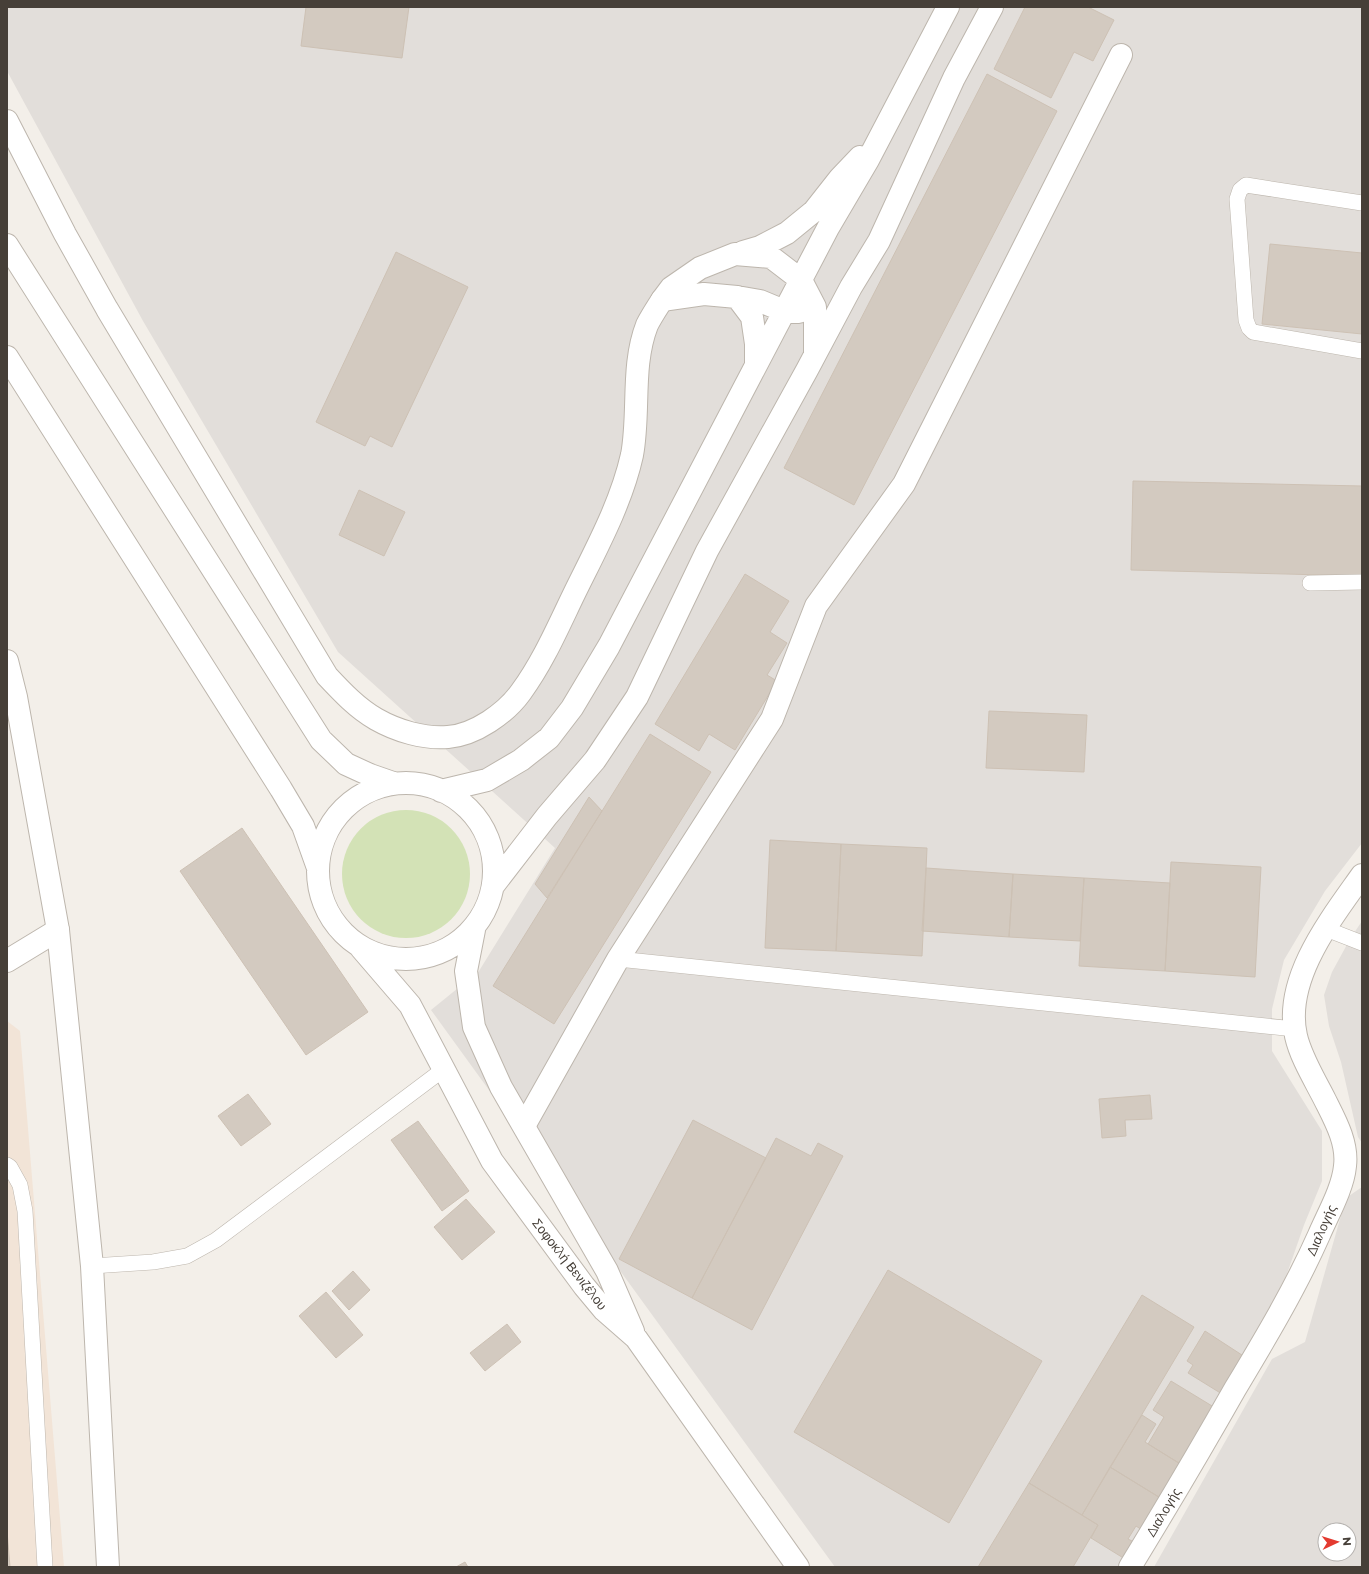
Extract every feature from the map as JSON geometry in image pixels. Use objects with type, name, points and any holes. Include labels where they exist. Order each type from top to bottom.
[{"type":"street","points":[[441,791],[487,780],[521,760],[549,738],[572,708],[609,646],[828,228],[880,136],[948,7]]},
{"type":"street","points":[[493,886],[546,816],[595,760],[637,697],[707,551],[847,295],[879,241],[954,78],[992,7]]},
{"type":"street","points":[[524,1126],[618,959],[772,719],[816,606],[904,484],[1121,55]]},
{"type":"street","points":[[7,121],[65,234],[107,310],[327,676],[348,698],[376,719],[399,729],[423,736],[449,737],[475,730],[499,715],[520,693],[539,665],[608,525],[622,490],[632,455],[636,425],[640,348],[648,324],[662,300],[671,288],[700,268],[760,246],[787,233],[814,211],[840,178],[880,136]]},
{"type":"street","points":[[7,245],[321,740],[346,764],[370,775],[393,783],[424,784],[453,796],[476,816],[490,843],[495,873],[489,904],[474,930],[466,971],[474,1027],[501,1087],[607,1271],[636,1338]]},
{"type":"street","points":[[735,254],[771,257],[801,280],[816,307],[815,356]]},
{"type":"street","points":[[662,300],[704,294],[738,297],[760,301],[784,311],[798,312],[833,302],[847,295]]},
{"type":"street","points":[[738,297],[752,317],[756,344],[756,365]]},
{"type":"street","points":[[7,357],[303,826],[318,868],[322,899],[331,918],[344,935],[361,948],[390,959],[421,959],[450,949],[474,930]]},
{"type":"street","points":[[7,661],[16,697],[58,930],[92,1266],[108,1567]]},
{"type":"street","points":[[318,868],[324,838],[340,812],[365,793],[393,783]]},
{"type":"street","name":"Διαλογής","points":[[1130,1567],[1278,1316],[1316,1241],[1343,1176],[1346,1165],[1343,1142],[1333,1116],[1298,1045],[1295,1029],[1295,998],[1301,974],[1326,929],[1362,875]]},
{"type":"street","points":[[7,961],[58,930]]},
{"type":"street","name":"Σοφοκλή Βενιζέλου","points":[[361,948],[410,1005],[492,1161],[584,1286],[604,1310],[636,1338],[798,1567]]},
{"type":"lane","points":[[1362,203],[1246,184],[1240,190],[1237,199],[1246,320],[1249,328],[1253,332],[1362,351]]},
{"type":"lane","points":[[1310,583],[1362,582]]},
{"type":"lane","points":[[1326,929],[1362,943]]},
{"type":"lane","points":[[618,959],[1295,1029]]},
{"type":"lane","points":[[92,1266],[153,1262],[187,1256],[216,1240],[444,1069]]},
{"type":"lane","points":[[7,1165],[10,1167],[20,1185],[25,1211],[45,1567]]},
{"type":"shaded area","points":[[7,7],[1362,7],[1362,843],[1325,891],[1284,960],[1272,1009],[1272,1051],[1322,1131],[1322,1181],[1304,1225],[1260,1351],[1136,1567],[835,1567],[431,1010],[479,971],[555,848],[338,652],[143,321],[7,71]]},
{"type":"shaded area","points":[[1362,921],[1362,1143],[1358,1137],[1341,1062],[1329,1026],[1324,995],[1332,972],[1350,939]]},
{"type":"shaded area","points":[[7,1021],[20,1031],[64,1567],[7,1567]]},
{"type":"shaded area","points":[[1362,1187],[1362,1567],[1154,1567],[1272,1359],[1305,1342],[1346,1198]]},
{"type":"green space","points":[[412,810],[436,817],[447,824],[456,833],[465,849],[469,861],[469,887],[463,904],[456,915],[447,924],[436,931],[419,937],[400,938],[376,931],[365,924],[356,915],[349,904],[343,887],[342,868],[349,844],[356,833],[365,824],[376,817],[393,811]]},
{"type":"building","points":[[306,7],[409,7],[402,58],[301,46]]},
{"type":"building","points":[[1025,7],[1088,7],[1114,20],[1093,61],[1074,52],[1051,98],[994,69]]},
{"type":"building","points":[[987,74],[1057,111],[854,505],[784,468]]},
{"type":"building","points":[[1270,244],[1362,253],[1362,334],[1262,324]]},
{"type":"building","points":[[396,252],[468,287],[392,447],[370,436],[365,446],[316,422]]},
{"type":"building","points":[[1133,481],[1362,486],[1362,576],[1131,570]]},
{"type":"building","points":[[359,490],[405,512],[384,556],[339,535]]},
{"type":"building","points":[[745,574],[789,601],[770,632],[787,643],[767,675],[777,681],[735,750],[709,734],[699,751],[655,724]]},
{"type":"building","points":[[989,711],[1087,715],[1084,772],[986,768]]},
{"type":"building","points":[[650,734],[711,772],[554,1024],[493,986]]},
{"type":"building","points":[[589,797],[602,811],[547,898],[535,884]]},
{"type":"building","points":[[242,828],[368,1012],[306,1055],[180,871]]},
{"type":"building","points":[[770,840],[841,844],[836,951],[765,948]]},
{"type":"building","points":[[841,844],[927,848],[922,956],[836,951]]},
{"type":"building","points":[[1171,862],[1261,867],[1255,977],[1165,971]]},
{"type":"building","points":[[926,868],[1013,874],[1009,937],[922,931]]},
{"type":"building","points":[[1013,874],[1084,878],[1080,941],[1009,937]]},
{"type":"building","points":[[1084,878],[1170,883],[1165,971],[1079,966]]},
{"type":"building","points":[[248,1094],[271,1124],[241,1146],[218,1116]]},
{"type":"building","points":[[1150,1095],[1152,1119],[1125,1120],[1126,1136],[1102,1138],[1099,1099]]},
{"type":"building","points":[[693,1120],[766,1158],[692,1298],[619,1259]]},
{"type":"building","points":[[418,1121],[469,1191],[442,1211],[391,1140]]},
{"type":"building","points":[[776,1138],[811,1156],[818,1143],[843,1156],[752,1330],[692,1298]]},
{"type":"building","points":[[466,1199],[495,1232],[462,1260],[434,1227]]},
{"type":"building","points":[[888,1270],[1042,1361],[949,1523],[794,1432]]},
{"type":"building","points":[[353,1271],[370,1290],[349,1310],[332,1291]]},
{"type":"building","points":[[326,1292],[363,1335],[336,1358],[299,1316]]},
{"type":"building","points":[[1142,1295],[1194,1327],[1082,1515],[1029,1483]]},
{"type":"building","points":[[507,1324],[521,1342],[485,1371],[470,1353]]},
{"type":"building","points":[[1205,1331],[1245,1357],[1222,1394],[1188,1373],[1193,1365],[1187,1361]]},
{"type":"building","points":[[1171,1381],[1217,1409],[1182,1465],[1148,1444],[1164,1417],[1153,1410]]},
{"type":"building","points":[[1142,1415],[1156,1424],[1145,1442],[1182,1465],[1162,1499],[1110,1467]]},
{"type":"building","points":[[1110,1467],[1162,1499],[1142,1530],[1136,1526],[1128,1539],[1134,1542],[1125,1559],[1091,1538],[1098,1525],[1082,1515]]},
{"type":"building","points":[[1029,1483],[1098,1525],[1073,1567],[978,1567]]},
{"type":"building","points":[[7,1531],[10,1567],[7,1567]]},
{"type":"building","points":[[465,1562],[468,1567],[456,1567]]}]
